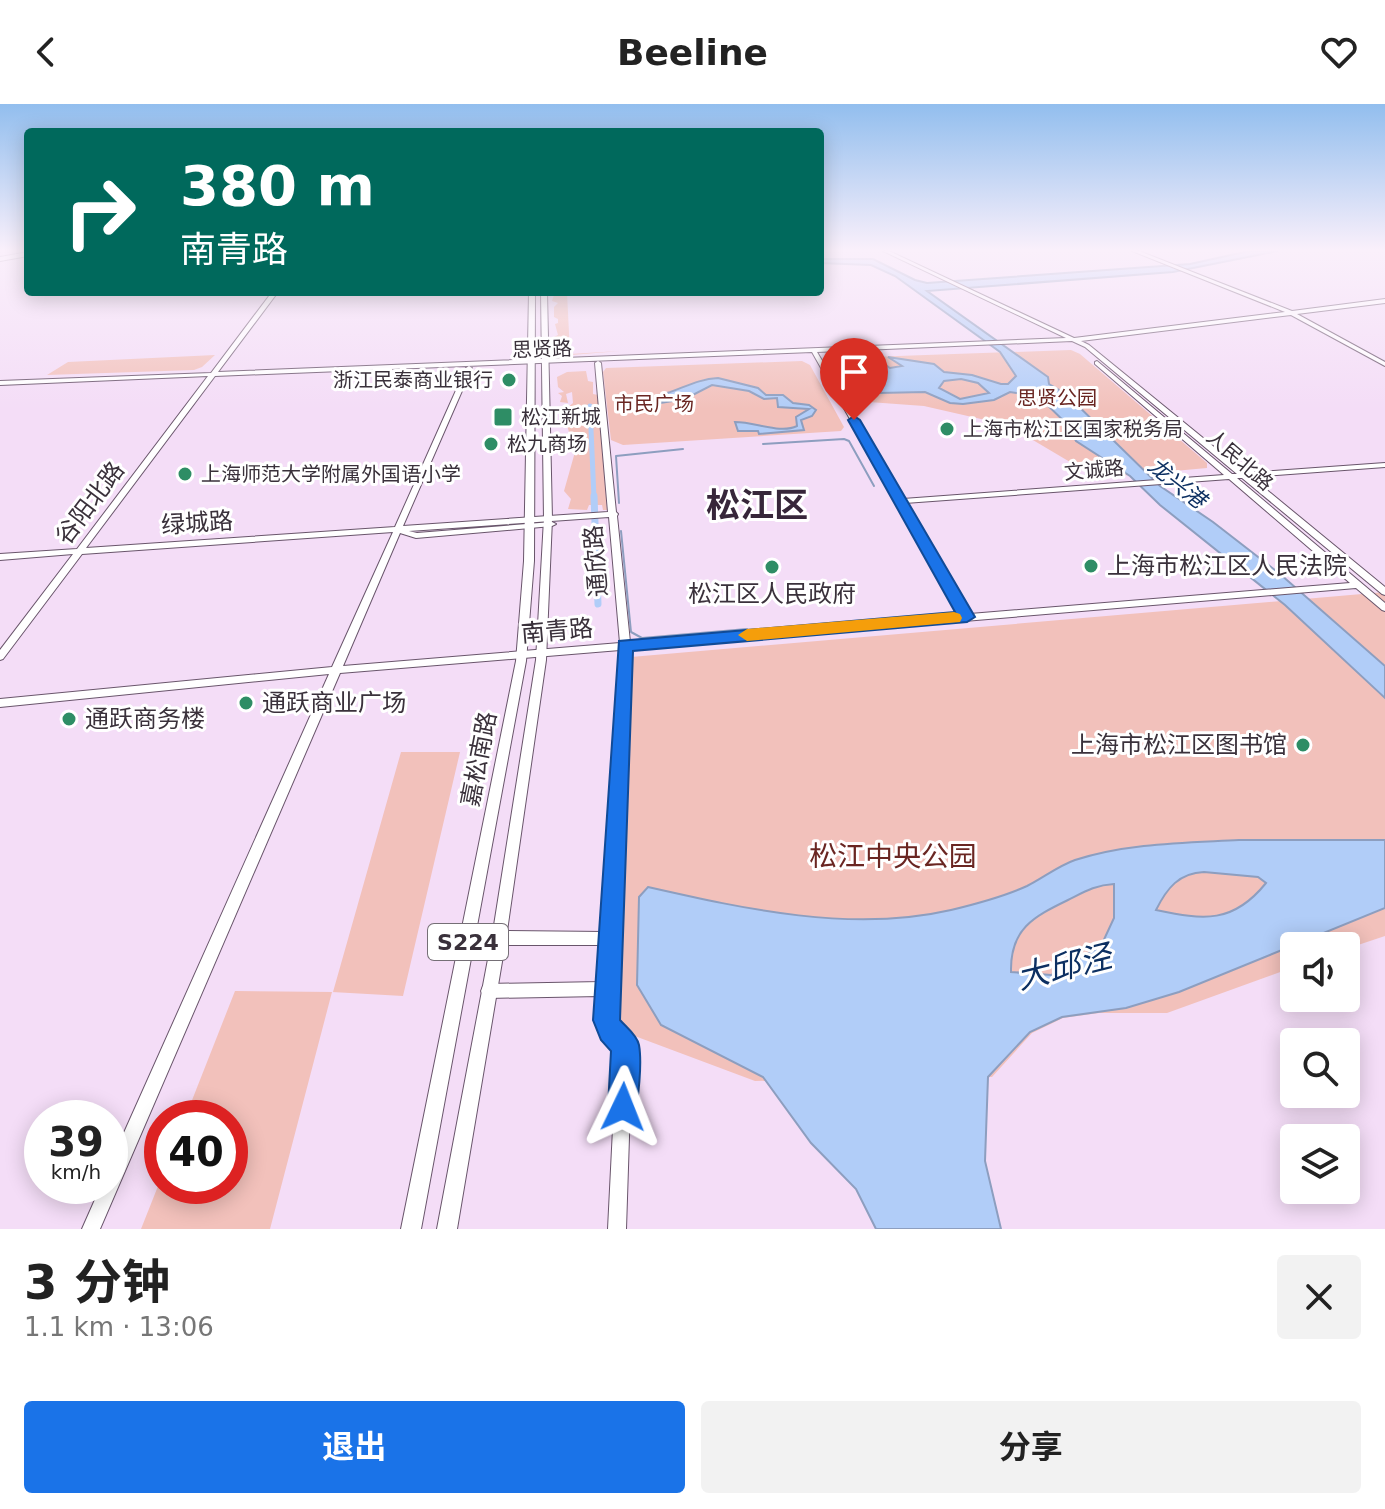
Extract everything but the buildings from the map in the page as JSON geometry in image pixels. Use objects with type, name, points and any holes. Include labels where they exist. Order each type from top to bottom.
[{"type":"main road","name":"谷阳北路","points":[[210,376],[211,368],[259,304]]},
{"type":"main road","name":"谷阳北路","points":[[0,657],[267,304]]},
{"type":"main road","name":"嘉松南路","points":[[411,1229],[511,723],[521,654],[529,523],[532,304]]},
{"type":"main road","name":"嘉松南路","points":[[447,1229],[499,938],[542,653],[548,522],[544,304]]},
{"type":"main road","name":"人民北路","points":[[996,304],[1078,341],[1385,592]]},
{"type":"main road","points":[[1268,304],[1292,313],[1385,364]]},
{"type":"main road","name":"思贤路","points":[[210,376],[469,368],[545,362],[1078,341],[1366,304]]},
{"type":"main road","name":"人民北路","points":[[1078,341],[1385,608]]},
{"type":"main road","points":[[815,352],[967,617]]},
{"type":"main road","name":"思贤路","points":[[545,362],[598,363],[815,352]]},
{"type":"main road","name":"思贤路","points":[[0,386],[532,363]]},
{"type":"main road","name":"通欣路","points":[[598,363],[610,517],[625,645],[606,1020],[625,1045],[617,1229]]},
{"type":"main road","points":[[128,1142],[469,368]]},
{"type":"main road","name":"文诚路","points":[[901,501],[1385,465]]},
{"type":"main road","name":"绿城路","points":[[0,557],[396,529],[416,536],[610,517]]},
{"type":"main road","name":"南青路","points":[[0,703],[335,670],[1357,585]]},
{"type":"main road","points":[[499,938],[608,939]]},
{"type":"main road","points":[[488,991],[608,989]]},
{"type":"main road","points":[[91,1229],[101,1204]]},
{"type":"green space","points":[[558,304],[568,304],[570,354],[620,351],[571,355],[556,351],[554,337],[558,335],[555,324],[558,319],[554,317],[554,307]]},
{"type":"green space","name":"思贤公园","points":[[1071,350],[1080,354],[1207,463],[1207,468],[1097,478],[1016,430],[994,422],[924,406],[855,401],[833,363],[841,358]]},
{"type":"green space","points":[[215,355],[194,370],[47,375],[68,362]]},
{"type":"green space","name":"市民广场","points":[[802,361],[810,365],[844,427],[841,431],[623,445],[611,440],[603,372],[606,368]]},
{"type":"green space","points":[[586,371],[588,381],[593,382],[593,394],[598,395],[607,510],[603,510],[602,505],[589,505],[587,510],[568,509],[571,499],[564,491],[575,452],[563,412],[573,403],[572,392],[566,394],[568,403],[560,402],[562,396],[558,393],[564,392],[558,387],[557,377],[567,372]]},
{"type":"green space","name":"松江中央公园","points":[[1385,592],[1385,936],[1360,944],[1360,932],[1280,932],[1280,972],[1167,1013],[1099,1013],[1063,1018],[1032,1033],[992,1077],[755,1081],[616,1029],[615,924],[631,657]]},
{"type":"green space","points":[[401,752],[460,752],[403,996],[332,992],[270,1229],[141,1229],[151,1204],[248,1204],[248,1100],[192,1100],[235,991],[333,992]]},
{"type":"water","points":[[933,304],[945,304],[1048,377],[1049,384],[1066,394],[1160,486],[1280,574],[1385,666],[1385,698],[1285,605],[1160,505],[1130,476],[1076,441],[1068,425],[1038,396],[1010,392],[994,400],[963,404],[950,403],[925,392],[878,393],[871,390],[880,382],[861,375],[860,369],[881,362],[890,368],[902,366],[888,357],[934,364],[944,372],[1008,384],[1016,376],[1000,352]],"holes":[[[961,379],[978,383],[989,393],[960,399],[939,388],[944,381]]]},
{"type":"water","points":[[718,378],[758,388],[766,395],[783,395],[793,403],[809,405],[816,410],[812,416],[801,420],[804,430],[759,434],[758,431],[738,431],[735,422],[790,428],[797,426],[796,417],[809,409],[778,407],[777,398],[764,399],[749,391],[712,385],[685,399],[654,404],[664,400],[667,393]]},
{"type":"water","points":[[1239,840],[1385,840],[1385,908],[1326,932],[1280,932],[1280,951],[1179,992],[1126,1008],[1062,1017],[1030,1032],[988,1077],[985,1161],[1001,1229],[876,1229],[856,1189],[811,1143],[763,1077],[661,1025],[637,985],[639,897],[648,887],[799,915],[837,919],[914,917],[999,897],[1069,863],[1095,854],[1156,845]],"holes":[[[1204,872],[1258,877],[1266,883],[1254,896],[1242,906],[1217,916],[1189,916],[1156,910],[1175,883],[1188,875]],[[1114,884],[1114,918],[1101,946],[1051,975],[1011,972],[1019,935],[1034,919],[1055,906],[1101,886]]]},
{"type":"waterway","points":[[590,406],[594,498]]},
{"type":"waterway","points":[[763,444],[844,439],[849,441],[874,486]]},
{"type":"waterway","points":[[619,503],[616,456],[683,449]]},
{"type":"waterway","points":[[594,496],[598,604]]},
{"type":"waterway","points":[[621,531],[631,632],[642,638],[747,629]]},
{"type":"slow traffic","points":[[747,635],[954,618]]},
{"type":"place","name":"浙江民泰商业银行","points":[[509,380]]},
{"type":"place","name":"松江新城","points":[[503,417]]},
{"type":"place","name":"上海市松江区国家税务局","points":[[947,429]]},
{"type":"place","name":"松九商场","points":[[491,444]]},
{"type":"place","name":"上海师范大学附属外国语小学","points":[[185,474]]},
{"type":"place","name":"上海市松江区人民法院","points":[[1091,566]]},
{"type":"place","name":"松江区人民政府","points":[[772,567]]},
{"type":"place","name":"通跃商业广场","points":[[246,703]]},
{"type":"place","name":"通跃商务楼","points":[[69,719]]},
{"type":"place","name":"上海市松江区图书馆","points":[[1303,745]]},
{"type":"district","name":"松江区","points":[[757,505]]},
{"type":"route","points":[[623,1107],[625,1045],[606,1020],[625,645],[967,617],[854,420]]},
{"type":"water label","name":"龙兴港","points":[[1177,483]]},
{"type":"water label","name":"大邱泾","points":[[1064,967]]}]
